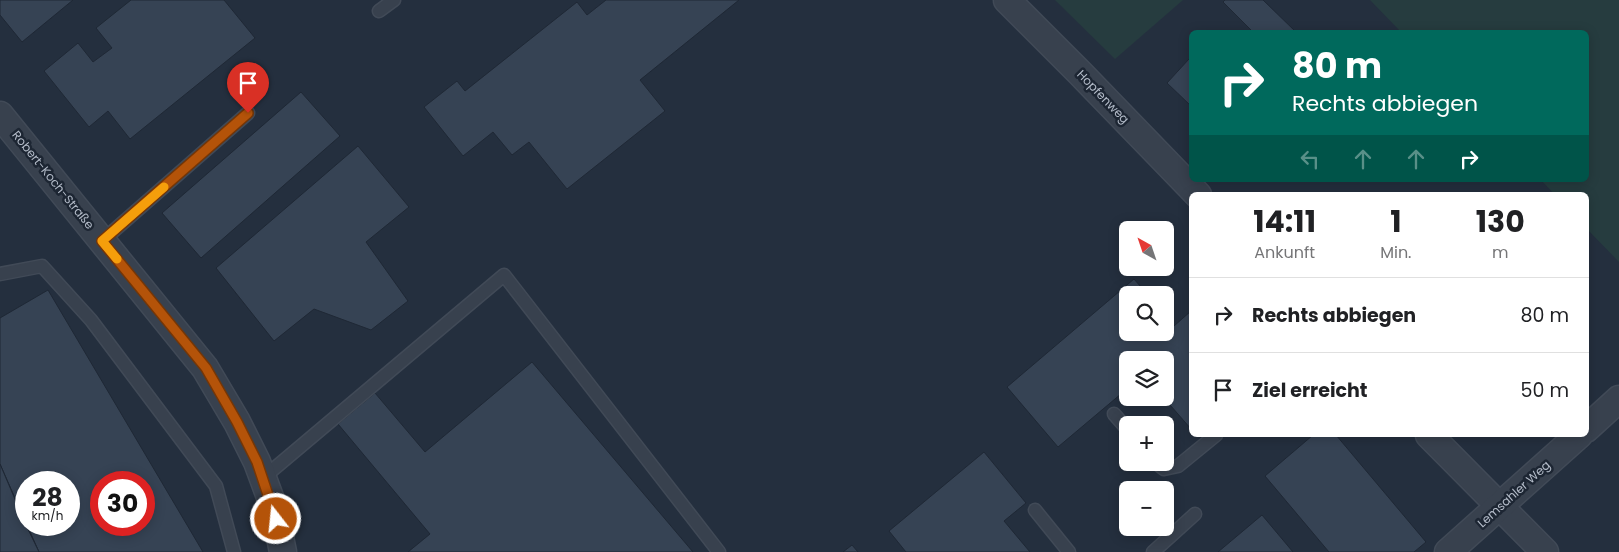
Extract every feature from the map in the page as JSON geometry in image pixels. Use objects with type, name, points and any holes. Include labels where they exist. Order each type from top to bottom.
[{"type":"street","name":"Hopfenweg","points":[[1007,0],[1195,192]]},
{"type":"street","name":"Robert-Koch-Straße","points":[[0,115],[206,368],[237,422],[263,478],[274,508],[283,552]]},
{"type":"street","points":[[1589,426],[1619,399]]},
{"type":"street","points":[[1431,437],[1498,507],[1545,552]]},
{"type":"street","name":"Lemsahler Weg","points":[[1448,552],[1578,437]]},
{"type":"lane","points":[[379,12],[394,0]]},
{"type":"lane","points":[[102,241],[248,113]]},
{"type":"lane","points":[[0,274],[42,266],[91,320],[216,486],[234,552]]},
{"type":"lane","points":[[263,478],[504,275],[719,552]]},
{"type":"lane","points":[[1114,414],[1119,420]]},
{"type":"lane","points":[[1174,467],[1178,466],[1214,437]]},
{"type":"lane","points":[[1036,510],[1069,552]]},
{"type":"lane","points":[[1153,552],[1195,514]]},
{"type":"green space","points":[[1055,0],[1183,0],[1115,59]]},
{"type":"green space","points":[[1370,0],[1619,0],[1619,262],[1589,231],[1589,192],[1552,192],[1543,182],[1589,182],[1589,30],[1399,30]]},
{"type":"building","points":[[0,0],[73,0],[22,42],[0,15]]},
{"type":"building","points":[[131,0],[224,0],[255,38],[130,139],[108,111],[89,127],[44,71],[78,43],[93,62],[112,48],[96,28]]},
{"type":"building","points":[[606,0],[739,0],[640,80],[665,111],[567,189],[529,142],[512,155],[493,132],[463,156],[424,107],[457,81],[465,91],[577,2],[587,15]]},
{"type":"building","points":[[1225,0],[1263,0],[1294,30],[1251,30],[1223,2]]},
{"type":"building","points":[[1189,59],[1189,104],[1167,83]]},
{"type":"building","points":[[301,92],[340,136],[201,258],[162,213]]},
{"type":"building","points":[[358,146],[409,207],[366,242],[408,301],[371,330],[314,309],[274,341],[216,268]]},
{"type":"building","points":[[1134,279],[1140,286],[1126,286]]},
{"type":"building","points":[[48,290],[203,552],[39,552],[32,536],[80,536],[80,471],[15,471],[15,498],[0,464],[0,318]]},
{"type":"building","points":[[1119,292],[1119,341],[1174,341],[1174,326],[1189,313],[1189,427],[1171,406],[1174,406],[1174,351],[1119,351],[1119,396],[1058,447],[1007,387]]},
{"type":"building","points":[[532,362],[693,552],[408,552],[430,534],[338,424],[375,393],[425,452]]},
{"type":"building","points":[[1311,437],[1338,437],[1426,542],[1414,552],[1329,552],[1265,476]]},
{"type":"building","points":[[984,452],[1026,503],[1004,521],[1030,552],[906,552],[889,531]]},
{"type":"building","points":[[0,464],[15,499],[15,536],[31,536],[39,552],[0,552]]},
{"type":"building","points":[[1262,515],[1293,552],[1218,552]]},
{"type":"building","points":[[852,545],[858,552],[843,552]]},
{"type":"slow traffic","points":[[117,259],[102,241],[164,187]]},
{"type":"route","points":[[248,113],[102,241],[206,368],[257,462],[274,508],[276,519]]}]
